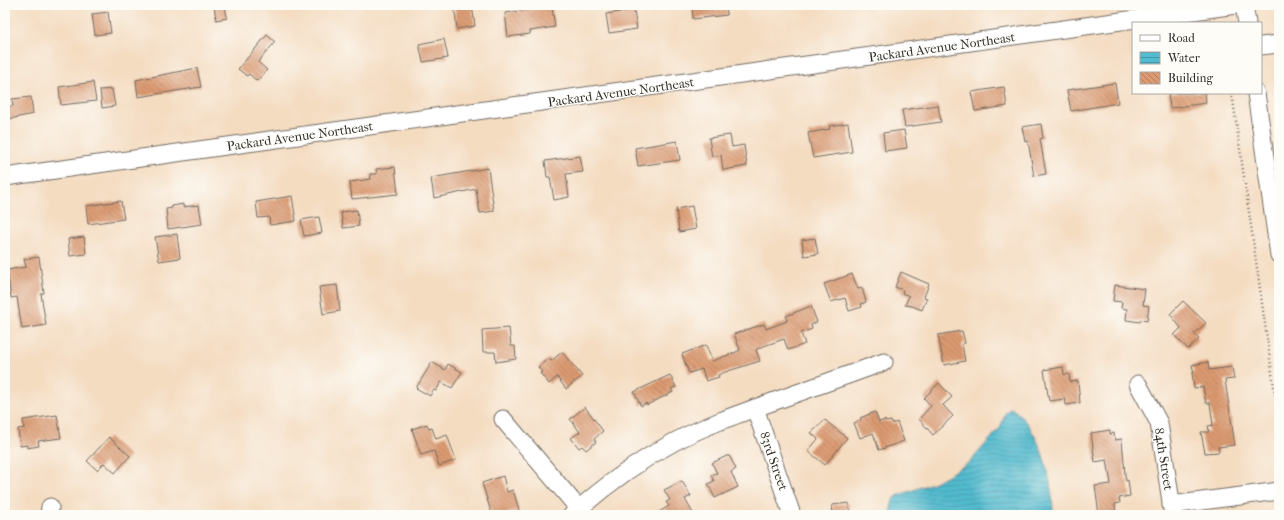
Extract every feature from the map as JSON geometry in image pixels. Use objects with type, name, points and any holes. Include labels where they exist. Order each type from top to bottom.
[{"type":"street","name":"Packard Avenue Northeast","points":[[5,177],[1236,5]]},
{"type":"street","points":[[1244,5],[1246,22]]},
{"type":"street","points":[[1262,46],[1279,44]]},
{"type":"street","points":[[1256,94],[1279,255]]},
{"type":"street","points":[[503,419],[576,512],[610,483],[674,442],[705,427],[884,362]]},
{"type":"street","name":"84th Street","points":[[1138,384],[1159,423],[1172,510]]},
{"type":"street","name":"83rd Street","points":[[755,408],[792,515]]},
{"type":"street","points":[[1172,510],[1279,491]]},
{"type":"path","points":[[1232,94],[1279,422]]},
{"type":"water","points":[[1011,408],[1030,428],[1043,456],[1051,487],[1053,515],[892,515],[891,510],[893,501],[897,496],[935,482],[969,463],[1000,428],[1006,412]]},
{"type":"building","points":[[214,5],[225,5],[227,18],[216,20]]},
{"type":"building","points":[[454,5],[472,5],[475,26],[457,29]]},
{"type":"building","points":[[692,5],[726,5],[727,15],[693,19]]},
{"type":"building","points":[[552,7],[555,27],[530,31],[530,34],[508,37],[505,13]]},
{"type":"building","points":[[634,10],[637,29],[609,33],[606,14]]},
{"type":"building","points":[[108,12],[111,33],[95,35],[92,14]]},
{"type":"building","points":[[267,35],[275,42],[258,62],[267,70],[257,81],[249,74],[247,76],[238,69]]},
{"type":"building","points":[[444,39],[448,58],[423,62],[419,44]]},
{"type":"building","points":[[197,68],[201,87],[138,97],[136,80]]},
{"type":"building","points":[[93,82],[96,101],[61,105],[59,87]]},
{"type":"building","points":[[1115,83],[1118,103],[1071,111],[1067,90]]},
{"type":"building","points":[[1004,87],[1007,106],[975,111],[971,92]]},
{"type":"building","points":[[112,89],[115,106],[102,108],[100,90]]},
{"type":"building","points":[[1168,94],[1205,94],[1206,103],[1170,108]]},
{"type":"building","points":[[31,97],[33,114],[5,120],[5,107],[13,106],[12,99]]},
{"type":"building","points":[[938,105],[941,122],[905,127],[902,110]]},
{"type":"building","points":[[848,123],[852,152],[813,158],[808,133],[830,129],[829,126]]},
{"type":"building","points":[[1041,124],[1043,138],[1040,139],[1046,174],[1034,176],[1028,141],[1025,141],[1022,127]]},
{"type":"building","points":[[904,130],[907,148],[885,151],[883,133]]},
{"type":"building","points":[[730,135],[732,147],[744,145],[747,166],[723,170],[721,155],[712,157],[709,138]]},
{"type":"building","points":[[677,141],[680,160],[638,166],[635,148]]},
{"type":"building","points":[[580,156],[583,172],[566,174],[569,197],[554,200],[550,177],[547,177],[545,161]]},
{"type":"building","points":[[395,167],[398,194],[352,199],[350,182],[371,179],[370,174],[377,174],[376,169]]},
{"type":"building","points":[[488,168],[494,211],[480,213],[476,189],[434,198],[431,178]]},
{"type":"building","points":[[292,196],[296,221],[270,225],[269,217],[258,218],[256,202]]},
{"type":"building","points":[[121,201],[124,219],[88,224],[86,206]]},
{"type":"building","points":[[183,204],[183,207],[199,205],[202,224],[168,229],[166,209]]},
{"type":"building","points":[[692,206],[696,229],[679,232],[676,209]]},
{"type":"building","points":[[357,210],[359,226],[343,228],[341,212]]},
{"type":"building","points":[[319,217],[322,233],[304,236],[301,220]]},
{"type":"building","points":[[177,234],[180,258],[159,261],[155,237]]},
{"type":"building","points":[[84,237],[86,254],[70,256],[68,239]]},
{"type":"building","points":[[815,238],[818,254],[804,256],[802,240]]},
{"type":"building","points":[[39,257],[44,293],[41,294],[46,325],[22,329],[17,297],[11,298],[7,270],[26,267],[24,259]]},
{"type":"building","points":[[901,272],[929,284],[924,297],[927,298],[922,310],[905,305],[909,296],[902,293],[903,290],[895,287]]},
{"type":"building","points":[[852,274],[858,289],[862,288],[866,302],[861,304],[862,307],[849,311],[845,298],[831,302],[824,284]]},
{"type":"building","points":[[337,285],[340,311],[323,314],[319,287]]},
{"type":"building","points":[[1115,285],[1145,289],[1143,305],[1149,306],[1147,321],[1141,320],[1140,322],[1126,320],[1127,309],[1121,308],[1122,302],[1113,301]]},
{"type":"building","points":[[1183,301],[1206,323],[1194,334],[1199,339],[1188,349],[1174,335],[1181,328],[1170,314]]},
{"type":"building","points":[[811,306],[817,322],[811,325],[812,329],[801,333],[805,344],[788,350],[784,339],[761,347],[756,350],[760,361],[725,372],[718,375],[719,377],[706,381],[702,369],[689,373],[682,354],[706,345],[712,361],[734,353],[740,350],[734,334],[764,324],[766,329],[787,321],[786,316]]},
{"type":"building","points":[[509,328],[511,346],[515,346],[516,359],[496,362],[495,352],[483,352],[482,330]]},
{"type":"building","points":[[962,331],[965,343],[962,344],[965,361],[944,365],[938,335]]},
{"type":"building","points":[[562,352],[582,376],[566,389],[557,377],[549,384],[540,373],[542,372],[538,367],[549,358],[551,361]]},
{"type":"building","points":[[432,362],[445,370],[448,364],[462,372],[452,388],[441,382],[436,391],[433,390],[430,396],[416,388]]},
{"type":"building","points":[[1208,362],[1209,370],[1232,367],[1234,379],[1225,380],[1235,445],[1218,447],[1219,452],[1205,453],[1201,432],[1209,432],[1208,426],[1213,425],[1210,403],[1206,403],[1203,387],[1194,388],[1192,373],[1194,373],[1192,365]]},
{"type":"building","points":[[1063,367],[1064,375],[1069,374],[1070,382],[1078,381],[1080,403],[1066,405],[1065,399],[1049,401],[1044,370]]},
{"type":"building","points":[[670,375],[676,387],[671,389],[673,392],[647,405],[646,403],[641,406],[634,392]]},
{"type":"building","points":[[939,383],[952,397],[943,405],[953,416],[933,435],[919,419],[931,406],[924,398]]},
{"type":"building","points":[[585,407],[603,431],[594,439],[596,442],[586,450],[582,446],[579,448],[571,438],[580,432],[570,419]]},
{"type":"building","points":[[875,412],[879,422],[885,420],[886,422],[891,421],[892,424],[897,422],[904,441],[879,450],[873,433],[860,438],[854,423],[861,420],[860,418]]},
{"type":"building","points":[[57,415],[61,438],[38,441],[39,446],[27,448],[27,445],[20,446],[18,429],[24,428],[23,420]]},
{"type":"building","points":[[825,420],[847,438],[825,465],[808,451],[818,439],[811,433]]},
{"type":"building","points":[[427,424],[429,429],[432,428],[436,439],[447,435],[456,460],[439,466],[434,451],[421,455],[412,429]]},
{"type":"building","points":[[1110,430],[1110,434],[1114,433],[1115,440],[1122,439],[1125,475],[1126,481],[1128,480],[1130,496],[1119,498],[1120,503],[1115,504],[1116,515],[1099,515],[1095,486],[1111,484],[1107,460],[1095,462],[1091,433]]},
{"type":"building","points":[[109,437],[130,456],[115,473],[104,463],[97,470],[87,461]]},
{"type":"building","points":[[729,455],[736,469],[731,472],[738,487],[715,498],[708,484],[714,481],[711,475],[717,473],[712,463]]},
{"type":"building","points":[[503,476],[507,492],[513,490],[519,510],[503,515],[492,515],[482,483]]},
{"type":"building","points":[[682,481],[691,496],[685,499],[694,515],[654,515],[669,506],[666,502],[670,500],[664,490]]},
{"type":"building","points":[[849,503],[850,515],[833,515],[832,505]]}]
